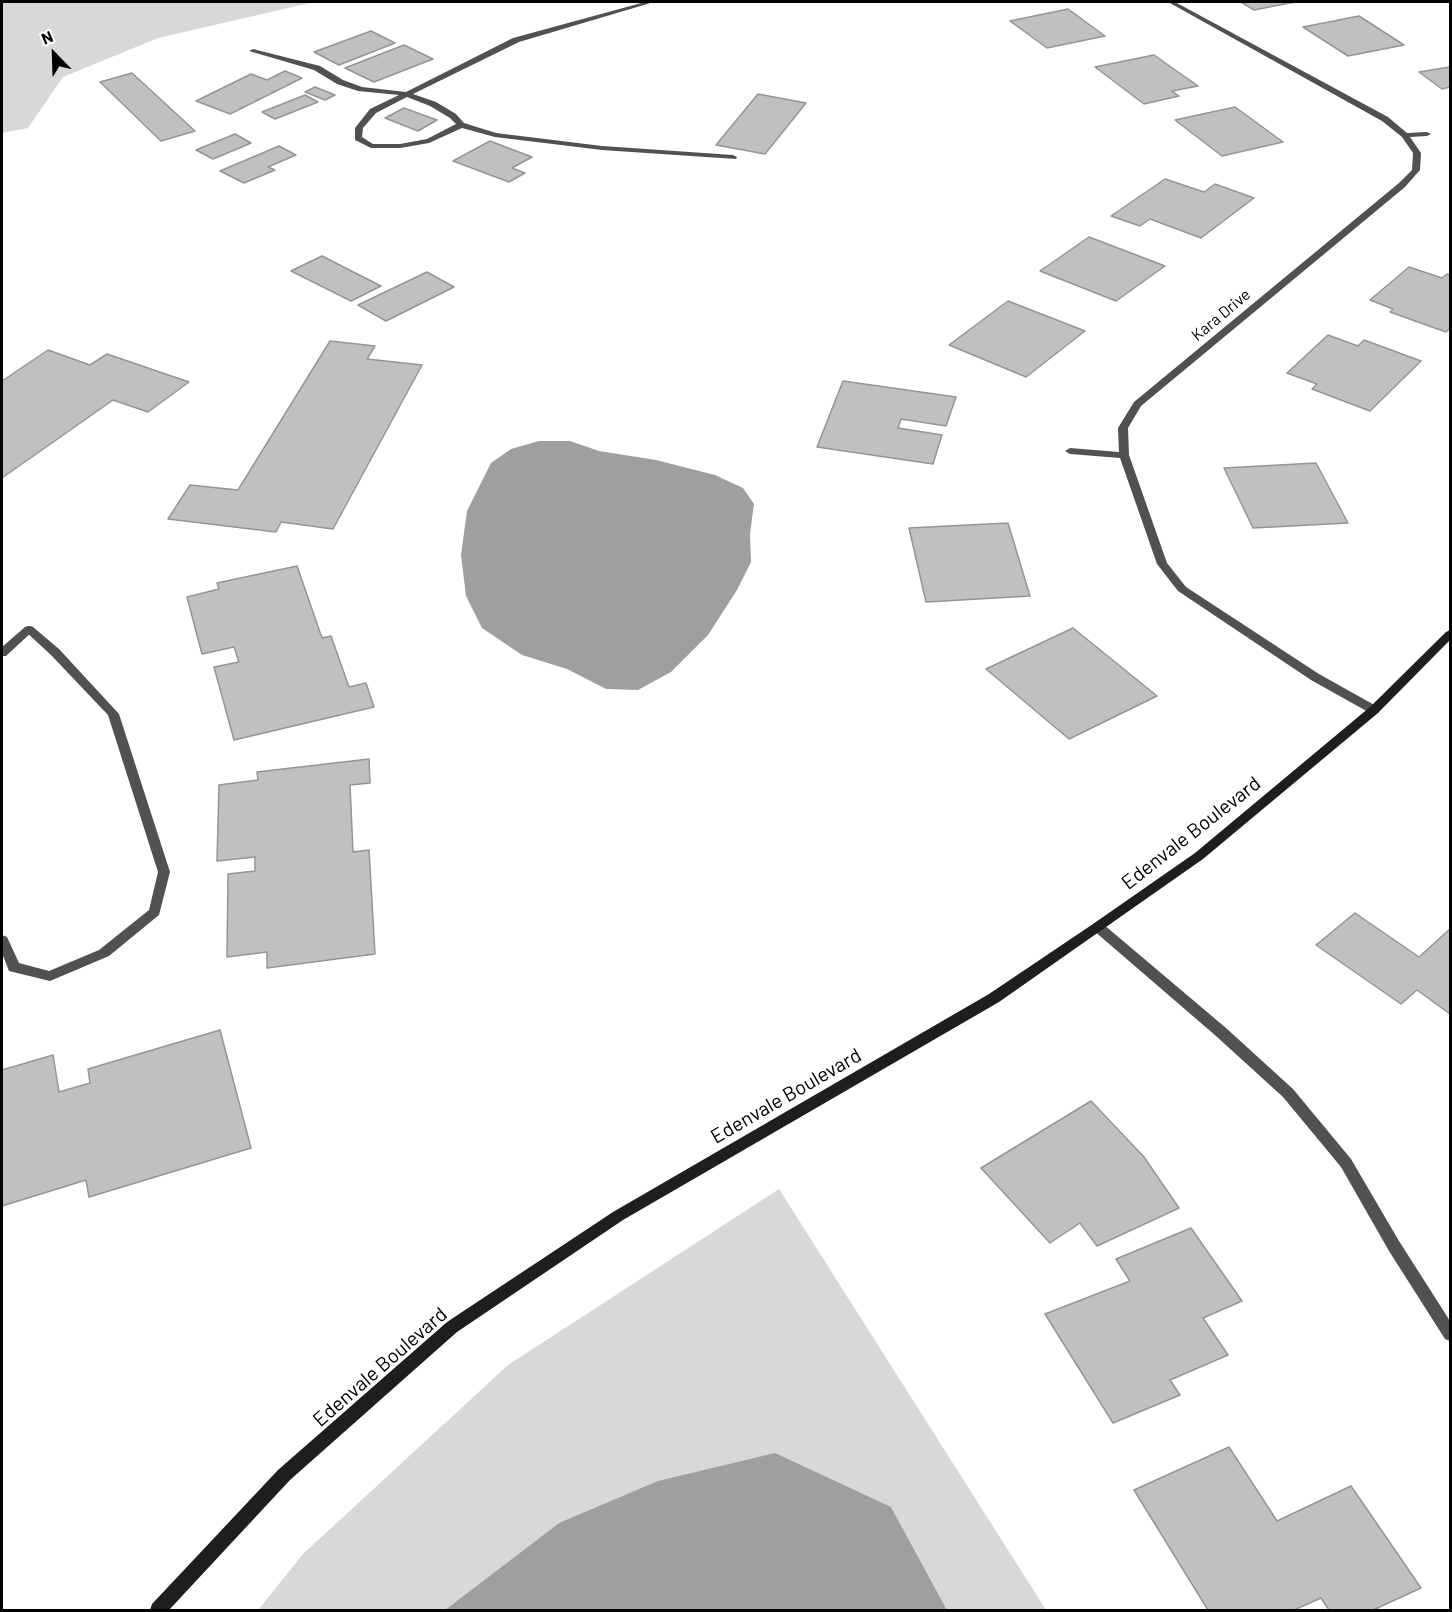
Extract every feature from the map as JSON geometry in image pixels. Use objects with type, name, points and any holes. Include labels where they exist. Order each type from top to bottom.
[{"type":"street","points":[[461,124],[429,141],[400,146],[370,146],[358,138],[358,128],[373,111],[516,40],[651,2]]},
{"type":"street","name":"Kara Drive","points":[[1171,2],[1385,119],[1405,135],[1417,153],[1416,170],[1402,185],[1137,404],[1123,428],[1124,455],[1162,564],[1182,590],[1315,677],[1374,710]]},
{"type":"street","points":[[254,51],[317,68],[340,82],[361,89],[406,94],[434,104],[461,124],[495,135],[540,141],[733,157]]},
{"type":"street","points":[[1405,135],[1427,134]]},
{"type":"street","points":[[1070,451],[1124,455]]},
{"type":"street","points":[[2,653],[29,629],[55,652],[113,714],[164,872],[155,912],[104,953],[50,976],[14,967],[2,940]]},
{"type":"street","name":"Edenvale Boulevard","points":[[158,1611],[284,1475],[452,1328],[618,1216],[994,999],[1098,927],[1198,856],[1374,710],[1450,634]]},
{"type":"street","points":[[1098,927],[1221,1032],[1288,1093],[1346,1163],[1450,1335]]},
{"type":"shaded area","points":[[2,2],[314,2],[158,38],[63,77],[28,128],[2,133]]},
{"type":"shaded area","points":[[539,441],[570,441],[599,451],[656,460],[715,475],[743,488],[754,504],[750,534],[751,562],[737,590],[708,635],[671,672],[638,690],[606,689],[567,669],[522,655],[482,628],[466,596],[461,555],[467,511],[491,463],[511,449]]},
{"type":"shaded area","points":[[779,1189],[1046,1610],[947,1610],[891,1507],[559,1523],[445,1610],[258,1610],[303,1554],[508,1365]]},
{"type":"shaded area","points":[[775,1453],[891,1507],[947,1610],[445,1610],[559,1523],[658,1481]]},
{"type":"building","points":[[1241,2],[1295,2],[1254,10]]},
{"type":"building","points":[[1068,9],[1105,36],[1047,48],[1010,21]]},
{"type":"building","points":[[1359,16],[1404,45],[1348,56],[1303,27]]},
{"type":"building","points":[[371,31],[395,43],[339,65],[314,52]]},
{"type":"building","points":[[404,45],[433,59],[374,82],[345,68]]},
{"type":"building","points":[[1154,55],[1198,86],[1172,91],[1179,96],[1144,104],[1095,67]]},
{"type":"building","points":[[1450,67],[1450,87],[1442,89],[1419,72]]},
{"type":"building","points":[[285,71],[302,78],[230,114],[196,101],[251,74],[267,80]]},
{"type":"building","points":[[132,73],[195,131],[161,141],[100,82]]},
{"type":"building","points":[[315,87],[335,95],[325,100],[305,92]]},
{"type":"building","points":[[758,94],[806,103],[765,154],[716,145]]},
{"type":"building","points":[[305,95],[318,102],[275,119],[262,112]]},
{"type":"building","points":[[1235,107],[1283,142],[1222,156],[1175,120]]},
{"type":"building","points":[[404,108],[437,120],[418,131],[385,118]]},
{"type":"building","points":[[235,134],[251,143],[213,159],[196,150]]},
{"type":"building","points":[[490,141],[532,157],[512,168],[525,173],[509,182],[453,161]]},
{"type":"building","points":[[279,146],[296,155],[268,167],[275,170],[244,183],[220,171]]},
{"type":"building","points":[[1165,179],[1204,192],[1215,184],[1254,198],[1201,238],[1150,219],[1140,226],[1111,216]]},
{"type":"building","points":[[1089,237],[1165,266],[1116,301],[1040,271]]},
{"type":"building","points":[[322,256],[381,286],[351,301],[291,271]]},
{"type":"building","points":[[1409,267],[1442,278],[1447,274],[1450,275],[1450,328],[1446,332],[1390,312],[1393,309],[1370,300]]},
{"type":"building","points":[[427,272],[454,287],[386,321],[358,305]]},
{"type":"building","points":[[1008,301],[1085,331],[1026,377],[949,345]]},
{"type":"building","points":[[1328,335],[1358,346],[1364,340],[1421,361],[1370,411],[1312,389],[1317,384],[1287,373]]},
{"type":"building","points":[[330,341],[375,346],[367,359],[422,365],[333,529],[281,522],[276,532],[168,519],[190,485],[238,490]]},
{"type":"building","points":[[48,350],[90,365],[107,354],[189,382],[148,412],[113,400],[2,478],[2,381]]},
{"type":"building","points":[[843,381],[956,397],[946,426],[901,419],[898,428],[942,435],[933,464],[817,447]]},
{"type":"building","points":[[1316,463],[1348,523],[1253,528],[1224,468]]},
{"type":"building","points":[[1008,523],[1030,596],[926,602],[909,528]]},
{"type":"building","points":[[297,566],[322,638],[331,636],[349,687],[366,683],[374,707],[234,740],[214,667],[239,662],[234,647],[202,654],[187,597],[219,589],[217,583]]},
{"type":"building","points":[[1073,628],[1157,696],[1069,739],[986,669]]},
{"type":"building","points":[[369,759],[370,783],[350,785],[353,852],[369,850],[375,954],[267,968],[267,952],[227,957],[228,874],[255,871],[255,857],[217,861],[219,785],[258,780],[257,772]]},
{"type":"building","points":[[1355,913],[1419,957],[1450,929],[1450,1014],[1417,990],[1401,1004],[1316,945]]},
{"type":"building","points":[[220,1030],[251,1148],[89,1197],[86,1180],[2,1206],[2,1070],[53,1055],[59,1092],[90,1083],[88,1069]]},
{"type":"building","points":[[1091,1101],[1144,1157],[1179,1208],[1097,1246],[1080,1223],[1050,1243],[981,1168]]},
{"type":"building","points":[[1191,1228],[1242,1301],[1203,1318],[1228,1355],[1170,1380],[1180,1395],[1113,1423],[1045,1314],[1130,1281],[1116,1259]]},
{"type":"building","points":[[1229,1447],[1277,1521],[1351,1486],[1421,1588],[1373,1610],[1329,1610],[1321,1598],[1294,1610],[1208,1610],[1134,1490]]}]
